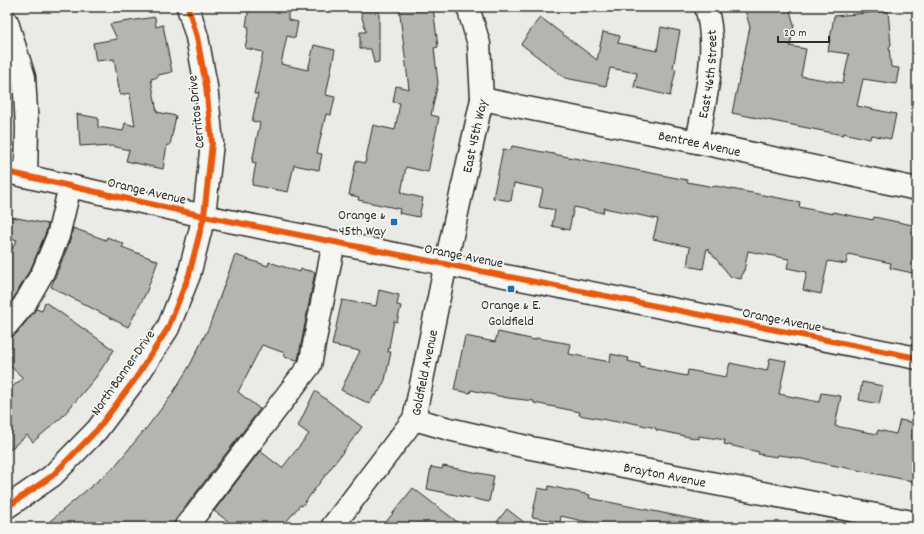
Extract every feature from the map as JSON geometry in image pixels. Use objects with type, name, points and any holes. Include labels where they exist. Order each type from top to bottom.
[{"type":"street","name":"Cerritos Drive","points":[[188,7],[206,86],[212,143],[204,216]]},
{"type":"street","name":"East 45th Way","points":[[446,263],[482,99],[479,44],[468,7]]},
{"type":"street","name":"East 46th Street","points":[[697,142],[710,68],[711,42],[709,17],[706,7]]},
{"type":"street","points":[[7,22],[24,77],[27,127],[16,174]]},
{"type":"street","name":"Bentree Avenue","points":[[482,99],[917,188]]},
{"type":"street","name":"Orange Avenue","points":[[16,174],[204,216],[917,358]]},
{"type":"street","points":[[7,325],[24,305],[43,272],[58,236],[70,186]]},
{"type":"street","name":"North Banner Drive","points":[[7,507],[52,476],[96,430],[136,378],[168,328],[189,275],[204,216]]},
{"type":"street","points":[[186,527],[310,365],[334,242]]},
{"type":"street","name":"Goldfield Avenue","points":[[332,527],[414,419],[446,263]]},
{"type":"street","name":"Brayton Avenue","points":[[414,419],[449,429],[531,448],[917,523]]},
{"type":"building","points":[[249,7],[288,7],[288,20],[298,22],[295,38],[287,36],[281,64],[308,70],[314,45],[335,50],[326,95],[335,97],[331,115],[326,114],[317,153],[322,154],[319,170],[294,165],[288,192],[252,185],[256,163],[252,162],[260,123],[252,121],[258,94],[254,94],[263,52],[245,48],[249,27],[246,26]]},
{"type":"building","points":[[371,7],[379,7],[379,62],[374,63],[371,49],[360,49],[360,32],[366,32],[360,10]]},
{"type":"building","points":[[399,7],[433,7],[438,47],[434,48],[438,83],[431,115],[439,117],[428,172],[406,167],[401,193],[423,198],[419,217],[399,213],[400,209],[358,200],[359,197],[349,195],[356,161],[365,163],[373,125],[395,130],[400,103],[393,102],[396,86],[409,89]]},
{"type":"building","points":[[744,7],[789,7],[794,25],[790,46],[806,49],[801,76],[843,83],[849,54],[828,51],[834,16],[888,11],[891,67],[899,68],[896,84],[863,79],[857,106],[896,114],[891,139],[871,135],[870,139],[843,133],[843,135],[732,113],[750,27]]},
{"type":"building","points":[[155,17],[156,27],[163,25],[172,72],[158,75],[158,77],[151,79],[157,112],[176,116],[170,145],[167,145],[163,169],[126,161],[129,150],[112,146],[80,146],[77,114],[98,118],[98,127],[123,131],[125,123],[135,126],[130,93],[120,95],[114,59],[96,61],[93,43],[117,39],[110,24]]},
{"type":"building","points":[[540,17],[597,60],[603,32],[620,36],[618,43],[657,51],[661,27],[680,31],[673,68],[676,69],[670,96],[634,87],[637,73],[610,68],[606,86],[565,78],[521,44]]},
{"type":"building","points":[[512,146],[687,180],[687,182],[800,202],[799,207],[833,214],[833,212],[873,220],[874,217],[917,226],[917,274],[890,268],[891,263],[848,254],[846,264],[828,261],[821,294],[803,290],[807,272],[787,268],[789,259],[748,251],[741,279],[731,277],[707,248],[703,269],[687,266],[690,247],[653,239],[658,219],[604,208],[603,213],[574,207],[569,230],[552,226],[555,210],[539,207],[543,189],[514,183],[511,201],[493,198],[503,149],[511,150]]},
{"type":"building","points":[[7,216],[48,224],[32,266],[14,298],[7,306],[7,258],[17,240],[7,238]]},
{"type":"building","points":[[73,228],[106,240],[107,237],[124,244],[122,247],[158,261],[146,293],[128,327],[51,287],[70,241]]},
{"type":"building","points":[[235,255],[268,266],[269,262],[300,272],[301,269],[315,272],[298,360],[284,357],[285,353],[262,345],[238,392],[260,409],[176,519],[172,527],[43,527],[114,467],[171,396],[190,365],[209,327]]},
{"type":"building","points":[[379,290],[399,295],[397,305],[401,306],[397,322],[394,321],[388,352],[391,352],[385,380],[379,392],[378,391],[376,396],[374,395],[370,404],[341,390],[360,351],[332,345],[342,300],[376,306]]},
{"type":"building","points":[[45,302],[114,350],[96,377],[63,416],[33,442],[27,435],[7,452],[7,391],[23,378],[7,363],[7,337],[12,337],[17,333],[36,309],[42,311]]},
{"type":"building","points":[[498,332],[535,340],[536,338],[571,344],[569,354],[610,362],[611,354],[629,358],[628,361],[640,364],[640,367],[687,376],[688,370],[726,377],[730,363],[767,371],[770,358],[786,361],[779,394],[819,402],[821,393],[841,396],[835,426],[877,434],[878,430],[896,434],[900,420],[915,423],[912,438],[917,439],[917,482],[787,456],[778,455],[777,457],[758,454],[759,452],[724,444],[725,440],[699,436],[699,439],[623,421],[623,423],[579,415],[580,412],[534,403],[534,401],[508,398],[471,390],[470,393],[454,390],[465,336],[495,342]]},
{"type":"building","points":[[862,382],[883,386],[879,404],[859,400]]},
{"type":"building","points":[[315,391],[362,427],[302,506],[300,505],[282,527],[236,527],[214,511],[260,451],[282,468],[309,434],[298,426]]},
{"type":"building","points":[[443,466],[494,476],[489,502],[427,489],[431,467],[442,469]]},
{"type":"building","points":[[549,486],[590,495],[589,498],[702,521],[701,527],[609,527],[561,516],[560,522],[532,517],[538,488],[548,490]]},
{"type":"building","points":[[413,488],[464,527],[382,527]]},
{"type":"building","points":[[507,509],[530,527],[493,527]]},
{"type":"cycle path","points":[[7,507],[52,476],[97,430],[136,378],[168,328],[189,275],[204,216],[212,143],[206,86],[197,37],[188,7]]},
{"type":"cycle path","points":[[7,172],[204,216],[917,358]]},
{"type":"place","name":"Orange & 45th Way","points":[[394,222]]},
{"type":"place","name":"Orange & E. Goldfield","points":[[511,289]]}]
